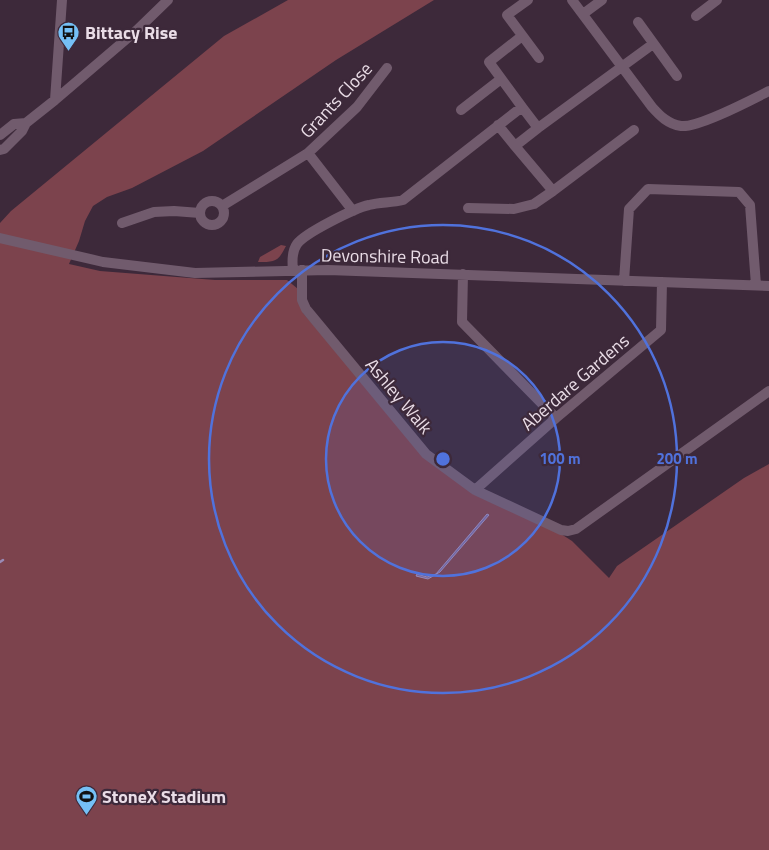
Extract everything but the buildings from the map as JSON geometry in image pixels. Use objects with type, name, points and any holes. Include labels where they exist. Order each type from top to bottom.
[{"type":"street","points":[[55,100],[62,0]]},
{"type":"street","points":[[0,135],[14,124],[26,122],[55,100],[137,30],[168,0]]},
{"type":"street","points":[[528,0],[507,15],[539,58]]},
{"type":"street","points":[[572,0],[660,116],[670,123],[683,126],[696,124],[769,91]]},
{"type":"street","points":[[583,14],[602,0]]},
{"type":"street","points":[[696,16],[717,0]]},
{"type":"street","points":[[638,22],[677,76]]},
{"type":"street","points":[[522,36],[489,62],[538,128]]},
{"type":"street","points":[[515,146],[654,44]]},
{"type":"street","name":"Grants Close","points":[[222,206],[308,153],[356,107],[387,68]]},
{"type":"street","points":[[461,110],[501,79]]},
{"type":"street","name":"Ashley Walk","points":[[522,107],[403,200],[368,205],[352,210],[303,238],[298,242],[292,258],[297,270],[302,300],[306,309],[426,454],[475,490],[561,530],[568,531],[576,529],[769,390]]},
{"type":"street","points":[[0,150],[4,149],[22,131],[26,122]]},
{"type":"street","points":[[498,125],[553,191]]},
{"type":"street","points":[[468,208],[514,209],[534,204],[634,130]]},
{"type":"street","name":"Grants Close","points":[[308,153],[352,210]]},
{"type":"street","points":[[624,280],[629,209],[648,189],[739,192],[750,205],[756,285]]},
{"type":"street","points":[[209,202],[218,202],[222,206],[223,216],[219,222],[212,224],[205,222],[200,213],[203,205],[209,202]]},
{"type":"street","points":[[122,223],[154,212],[200,213]]},
{"type":"street","name":"Devonshire Road","points":[[2,239],[103,262],[195,273],[297,270],[463,274],[769,286]]},
{"type":"street","points":[[463,274],[462,322],[556,418]]},
{"type":"street","name":"Aberdare Gardens","points":[[475,490],[556,418],[661,330],[662,282]]},
{"type":"shaded area","points":[[288,0],[434,0],[336,60],[203,151],[132,188],[107,197],[93,206],[85,221],[69,264],[100,271],[215,280],[287,280],[298,289],[303,313],[426,454],[473,493],[547,525],[572,541],[609,578],[617,566],[744,478],[769,464],[769,850],[0,850],[0,223],[11,211],[224,36]]},
{"type":"shaded area","points":[[281,245],[286,246],[278,258],[272,261],[258,262],[260,257]]},
{"type":"shaded area","points":[[487,514],[489,515],[440,572],[428,579],[416,576],[417,574],[427,577],[436,574]]},
{"type":"place","name":"Bittacy Rise","points":[[69,51]]},
{"type":"place","name":"StoneX Stadium","points":[[86,815]]}]
